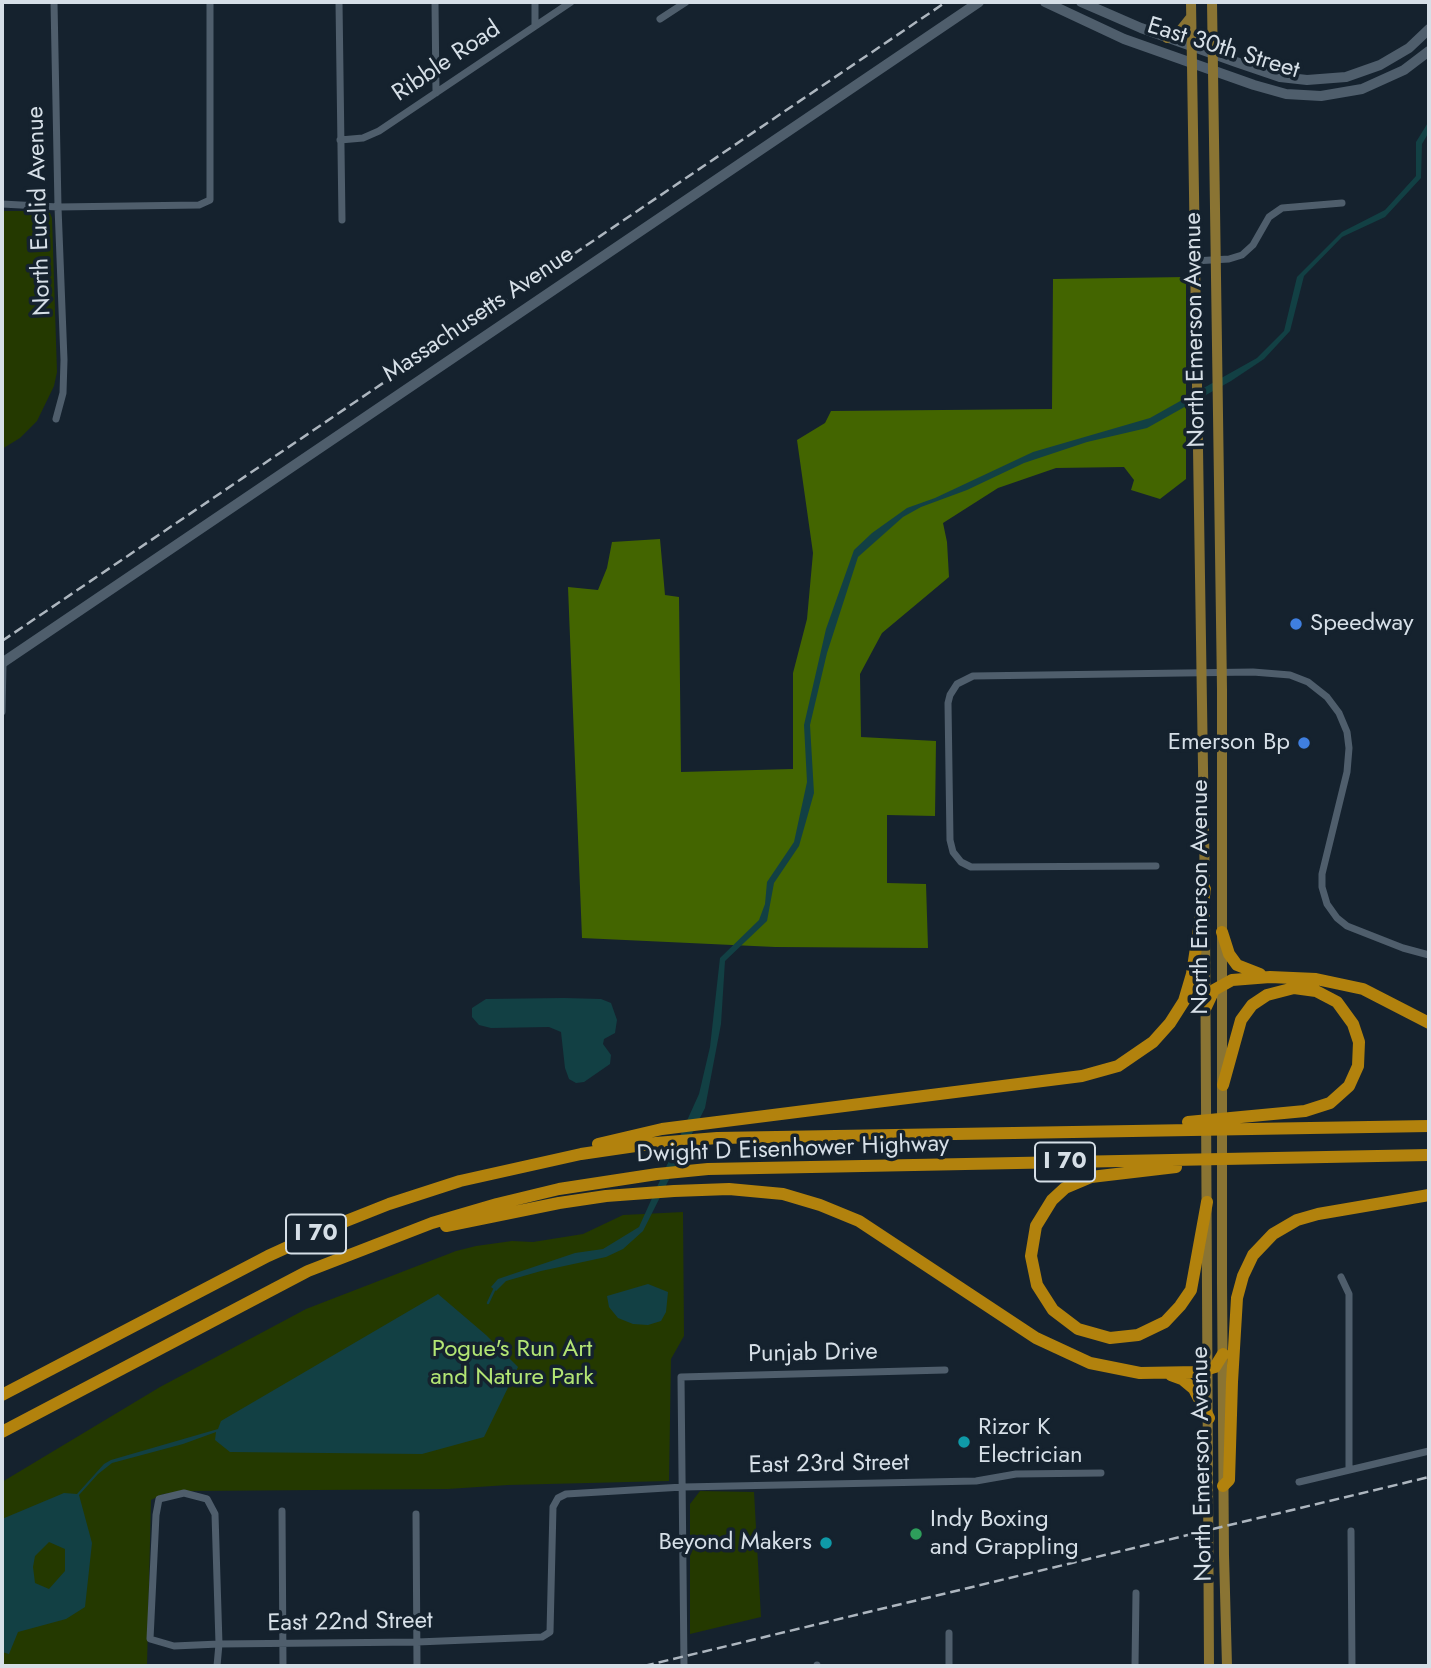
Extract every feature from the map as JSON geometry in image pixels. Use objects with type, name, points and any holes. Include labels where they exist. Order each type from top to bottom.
[{"type":"highway","points":[[520,1166],[624,1136],[662,1129],[1082,1076],[1118,1066],[1153,1042],[1170,1023],[1184,1001],[1192,974],[1205,889]]},
{"type":"highway","points":[[1222,932],[1229,954],[1237,965],[1270,977]]},
{"type":"highway","points":[[1206,1006],[1214,990],[1232,980],[1270,977],[1316,979],[1345,983],[1369,991],[1429,1023]]},
{"type":"highway","points":[[1088,1131],[1305,1111],[1324,1106],[1345,1091],[1358,1066],[1359,1042],[1353,1024],[1337,1002],[1316,991],[1294,988],[1267,995],[1252,1005],[1241,1020],[1223,1085]]},
{"type":"highway","name":"Dwight D Eisenhower Highway","points":[[2,1395],[268,1256],[320,1232],[413,1196],[520,1166],[601,1150],[717,1138],[1429,1126]]},
{"type":"highway","name":"Dwight D Eisenhower Highway","points":[[2,1432],[276,1287],[381,1241],[489,1206],[559,1189],[639,1176],[701,1170],[1429,1155]]},
{"type":"highway","points":[[1207,1202],[1191,1290],[1176,1312],[1152,1329],[1124,1338],[1089,1334],[1061,1318],[1042,1295],[1032,1267],[1034,1232],[1044,1210],[1065,1188],[1099,1175],[1260,1158]]},
{"type":"highway","points":[[381,1241],[538,1207],[631,1194],[691,1190],[762,1191],[798,1197],[859,1221],[887,1237],[1008,1320],[1057,1349],[1090,1363],[1140,1373],[1209,1370],[1218,1364],[1223,1354]]},
{"type":"highway","points":[[1223,1490],[1229,1480],[1237,1297],[1242,1276],[1253,1255],[1273,1234],[1297,1220],[1318,1213],[1429,1195]]},
{"type":"highway","points":[[1164,1373],[1182,1379],[1194,1389],[1209,1418]]},
{"type":"main road","name":"Massachusetts Avenue","points":[[2,663],[979,2]]},
{"type":"main road","name":"East 30th Street","points":[[1045,2],[1116,36],[1192,64],[1276,92],[1298,95],[1333,95],[1362,89],[1390,78],[1429,51]]},
{"type":"main road","name":"East 30th Street","points":[[1081,2],[1192,47],[1280,77],[1307,80],[1357,74],[1389,61],[1409,48],[1429,29]]},
{"type":"main road","name":"North Emerson Avenue","points":[[1191,2],[1197,419],[1222,932],[1223,1490],[1227,1666]]},
{"type":"main road","name":"North Emerson Avenue","points":[[1209,1666],[1205,889],[1218,407],[1212,2]]},
{"type":"main road","points":[[1167,38],[1179,32],[1191,17]]},
{"type":"street","name":"North Euclid Avenue","points":[[54,2],[64,360],[63,393],[56,419]]},
{"type":"street","points":[[2,204],[58,207],[199,205],[211,200],[210,2]]},
{"type":"street","points":[[339,2],[342,220]]},
{"type":"street","points":[[435,2],[436,93]]},
{"type":"street","points":[[535,2],[535,26]]},
{"type":"street","name":"Ribble Road","points":[[340,140],[363,138],[379,131],[571,2]]},
{"type":"street","points":[[660,19],[686,2]]},
{"type":"street","points":[[1194,261],[1233,259],[1245,253],[1258,239],[1269,217],[1282,208],[1342,203]]},
{"type":"street","points":[[2,663],[2,712]]},
{"type":"street","points":[[1156,866],[971,867],[957,858],[950,840],[948,703],[957,684],[973,676],[1269,672],[1299,678],[1315,686],[1341,716],[1348,736],[1349,764],[1322,883],[1325,900],[1342,923],[1353,929],[1429,955]]},
{"type":"street","points":[[1341,1277],[1349,1294],[1349,1470]]},
{"type":"street","name":"Punjab Drive","points":[[682,1488],[681,1377],[945,1370]]},
{"type":"street","points":[[1299,1482],[1429,1451]]},
{"type":"street","name":"East 23rd Street","points":[[550,1632],[553,1507],[558,1498],[566,1494],[682,1488],[976,1481],[1016,1474],[1101,1473]]},
{"type":"street","points":[[682,1488],[684,1666]]},
{"type":"street","name":"East 22nd Street","points":[[219,1644],[215,1514],[207,1499],[184,1493],[159,1499],[150,1639],[174,1646],[417,1642],[542,1637],[550,1632]]},
{"type":"street","points":[[282,1511],[283,1666]]},
{"type":"street","points":[[416,1514],[417,1666]]},
{"type":"street","points":[[1351,1531],[1352,1666]]},
{"type":"street","points":[[1135,1666],[1136,1593]]},
{"type":"street","points":[[949,1633],[949,1666]]},
{"type":"street","points":[[217,1666],[219,1644]]},
{"type":"green space","points":[[2,211],[45,211],[50,213],[52,218],[57,372],[54,386],[37,421],[20,438],[2,449]]},
{"type":"green space","points":[[1186,277],[1186,479],[1160,499],[1131,490],[1134,480],[1124,467],[1056,468],[998,488],[943,523],[949,577],[882,633],[860,674],[861,737],[936,741],[935,816],[887,815],[887,883],[926,884],[928,948],[775,947],[582,938],[568,587],[598,590],[607,568],[612,542],[660,539],[665,595],[679,597],[681,772],[793,769],[793,673],[807,619],[813,553],[797,440],[825,423],[831,411],[1052,409],[1053,279]]},
{"type":"green space","name":"Pogue's Run Art and Nature Park","points":[[683,1212],[684,1336],[671,1359],[669,1481],[448,1489],[190,1491],[163,1494],[151,1500],[147,1666],[2,1666],[2,1482],[160,1387],[306,1309],[456,1251],[512,1241],[533,1242],[583,1234],[623,1215]]},
{"type":"green space","points":[[700,1491],[754,1492],[761,1617],[690,1634],[690,1504]]},
{"type":"shaded area","points":[[1429,121],[1429,132],[1422,144],[1421,178],[1385,217],[1342,237],[1304,276],[1290,331],[1264,359],[1231,381],[1147,428],[1087,442],[1024,463],[967,490],[921,507],[903,517],[858,557],[827,653],[810,725],[814,793],[799,846],[774,883],[767,921],[725,961],[721,1024],[705,1108],[643,1231],[623,1249],[606,1257],[506,1281],[496,1291],[491,1287],[498,1279],[575,1253],[603,1249],[639,1227],[699,1094],[710,1047],[720,958],[759,920],[765,904],[767,882],[794,842],[807,782],[804,725],[826,629],[854,550],[872,533],[907,508],[935,498],[1033,452],[1150,418],[1257,358],[1284,331],[1297,277],[1342,232],[1385,210],[1416,176],[1416,142]]},
{"type":"shaded area","points":[[486,999],[601,999],[611,1003],[617,1020],[615,1033],[604,1039],[603,1044],[611,1055],[610,1064],[584,1082],[576,1083],[569,1079],[561,1032],[549,1027],[491,1028],[479,1025],[472,1017],[472,1008]]},
{"type":"shaded area","points":[[648,1284],[668,1292],[666,1312],[661,1321],[648,1325],[633,1324],[618,1318],[609,1307],[607,1296]]},
{"type":"shaded area","points":[[438,1294],[518,1367],[484,1437],[422,1454],[230,1452],[215,1440],[216,1432],[112,1463],[79,1495],[92,1543],[85,1607],[66,1619],[18,1632],[9,1654],[2,1652],[2,1519],[64,1493],[77,1494],[104,1464],[111,1460],[218,1429],[221,1421]],"holes":[[[49,1542],[65,1549],[65,1571],[49,1589],[35,1583],[35,1556]]]},
{"type":"waterway","points":[[488,1303],[495,1288]]},
{"type":"railway","points":[[2,641],[946,2]]},
{"type":"railway","points":[[644,1666],[1429,1477]]},
{"type":"place","name":"Speedway","points":[[1296,624]]},
{"type":"place","name":"Emerson Bp","points":[[1304,743]]},
{"type":"place","name":"Rizor K Electrician","points":[[964,1442]]},
{"type":"place","name":"Indy Boxing and Grappling","points":[[916,1534]]},
{"type":"place","name":"Beyond Makers","points":[[826,1543]]}]
